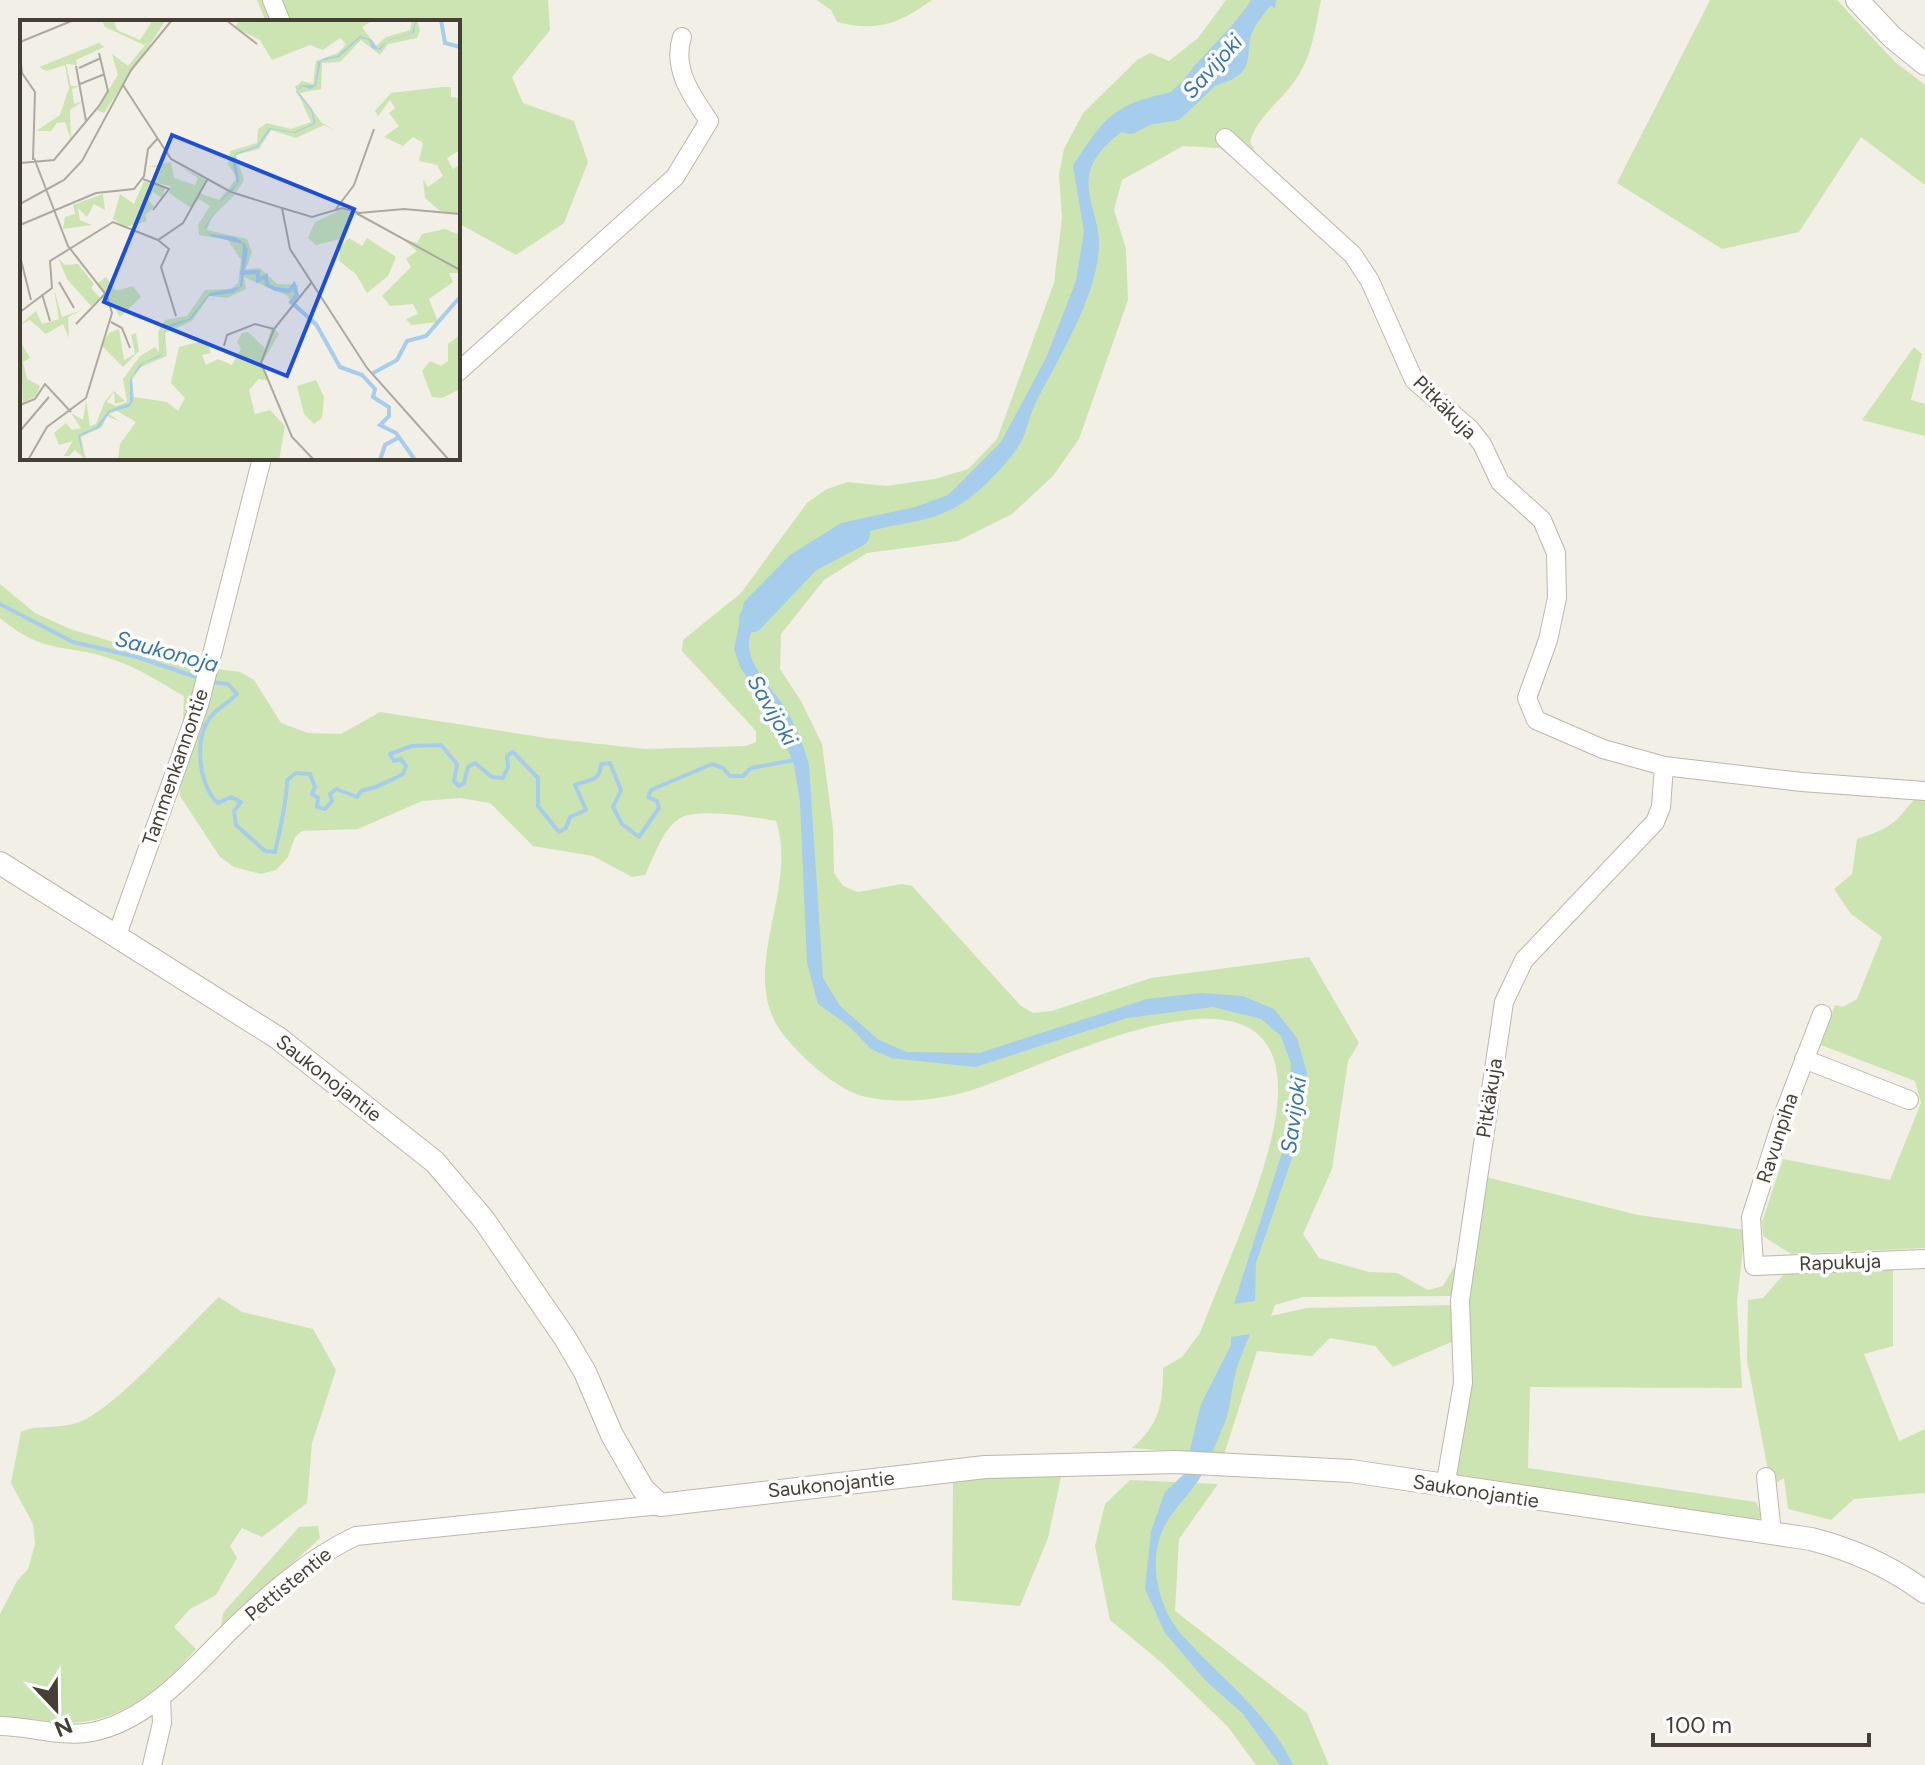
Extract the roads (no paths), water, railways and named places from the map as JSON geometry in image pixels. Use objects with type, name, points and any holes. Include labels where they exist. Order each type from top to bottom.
[{"type":"street","points":[[272,0],[280,20]]},
{"type":"street","points":[[1857,0],[1892,37],[1925,64]]},
{"type":"street","points":[[460,370],[657,195],[690,154],[709,121],[683,78],[676,54],[682,37]]},
{"type":"street","name":"Pitkäkuja","points":[[1225,138],[1353,255],[1370,281],[1414,380],[1470,429],[1482,444],[1500,482],[1542,520],[1556,553],[1559,573],[1548,640],[1527,698],[1536,720],[1615,753],[1664,766],[1802,782],[1925,791]]},
{"type":"street","name":"Tammenkannontie","points":[[117,935],[203,690],[261,460]]},
{"type":"street","name":"Pitkäkuja","points":[[1445,1487],[1463,1383],[1460,1300],[1504,1002],[1524,960],[1655,822],[1661,807],[1664,766]]},
{"type":"street","name":"Saukonojantie","points":[[0,863],[278,1038],[435,1162],[484,1220],[565,1338],[585,1372],[612,1435],[643,1489],[660,1505],[985,1467],[1176,1462],[1351,1471],[1772,1533],[1845,1548],[1887,1566],[1925,1592]]},
{"type":"street","name":"Ravunpiha","points":[[1754,1266],[1751,1217],[1822,1014]]},
{"type":"street","points":[[1804,1059],[1909,1100]]},
{"type":"street","name":"Rapukuja","points":[[1754,1266],[1925,1259]]},
{"type":"street","points":[[1766,1477],[1772,1533]]},
{"type":"street","name":"Pettistentie","points":[[0,1726],[90,1733],[112,1725],[161,1697],[294,1575],[335,1546],[356,1536],[660,1505]]},
{"type":"street","points":[[152,1765],[162,1723],[161,1697]]},
{"type":"water","points":[[1251,0],[1276,0],[1275,8],[1270,6],[1255,28],[1244,70],[1227,81],[1188,93],[1151,112],[1113,139],[1096,158],[1089,179],[1099,245],[1092,284],[1076,325],[1011,457],[988,482],[955,507],[926,519],[857,535],[825,550],[783,586],[761,616],[749,641],[753,661],[791,719],[809,765],[823,978],[840,1006],[879,1040],[907,1052],[979,1053],[1147,999],[1201,993],[1243,996],[1274,1009],[1297,1038],[1307,1073],[1292,1158],[1256,1263],[1255,1301],[1234,1304],[1286,1140],[1291,1064],[1281,1036],[1261,1019],[1213,1007],[1127,1018],[975,1067],[891,1058],[871,1049],[850,1027],[818,1004],[807,963],[800,802],[794,765],[775,717],[740,667],[734,649],[744,602],[790,555],[841,523],[915,507],[948,495],[1001,442],[1046,358],[1076,281],[1084,231],[1073,166],[1095,134],[1114,114],[1140,100],[1177,91]]},
{"type":"water","points":[[1250,1334],[1237,1368],[1225,1422],[1200,1478],[1164,1527],[1156,1554],[1156,1569],[1161,1598],[1174,1624],[1257,1712],[1283,1746],[1293,1765],[1280,1765],[1243,1714],[1205,1680],[1165,1633],[1145,1589],[1151,1531],[1165,1492],[1184,1474],[1201,1404],[1231,1345],[1231,1337]]},
{"type":"waterway","name":"Savijoki","points":[[1129,121],[1147,112],[1173,108],[1215,68]]},
{"type":"waterway","name":"Savijoki","points":[[752,619],[808,560],[857,534]]},
{"type":"waterway","name":"Saukonoja","points":[[0,604],[73,642],[137,657],[199,678]]},
{"type":"waterway","name":"Saukonoja","points":[[211,682],[228,684],[237,694],[212,715],[204,728],[200,751],[206,786],[218,803],[231,797],[241,802],[234,811],[236,825],[265,851],[275,852],[287,780],[296,773],[310,774],[315,787],[312,794],[318,798],[317,807],[325,809],[332,801],[330,794],[336,789],[357,797],[362,790],[403,774],[406,766],[401,759],[394,761],[390,754],[412,746],[441,745],[457,764],[454,781],[459,786],[464,783],[468,767],[475,763],[492,777],[503,778],[508,767],[507,756],[513,752],[538,778],[538,806],[559,832],[566,828],[570,817],[586,810],[575,785],[593,779],[601,764],[610,763],[621,790],[613,807],[622,824],[639,837],[659,808],[657,801],[648,797],[651,790],[712,764],[723,768],[730,776],[743,776],[751,768],[795,760]]}]
